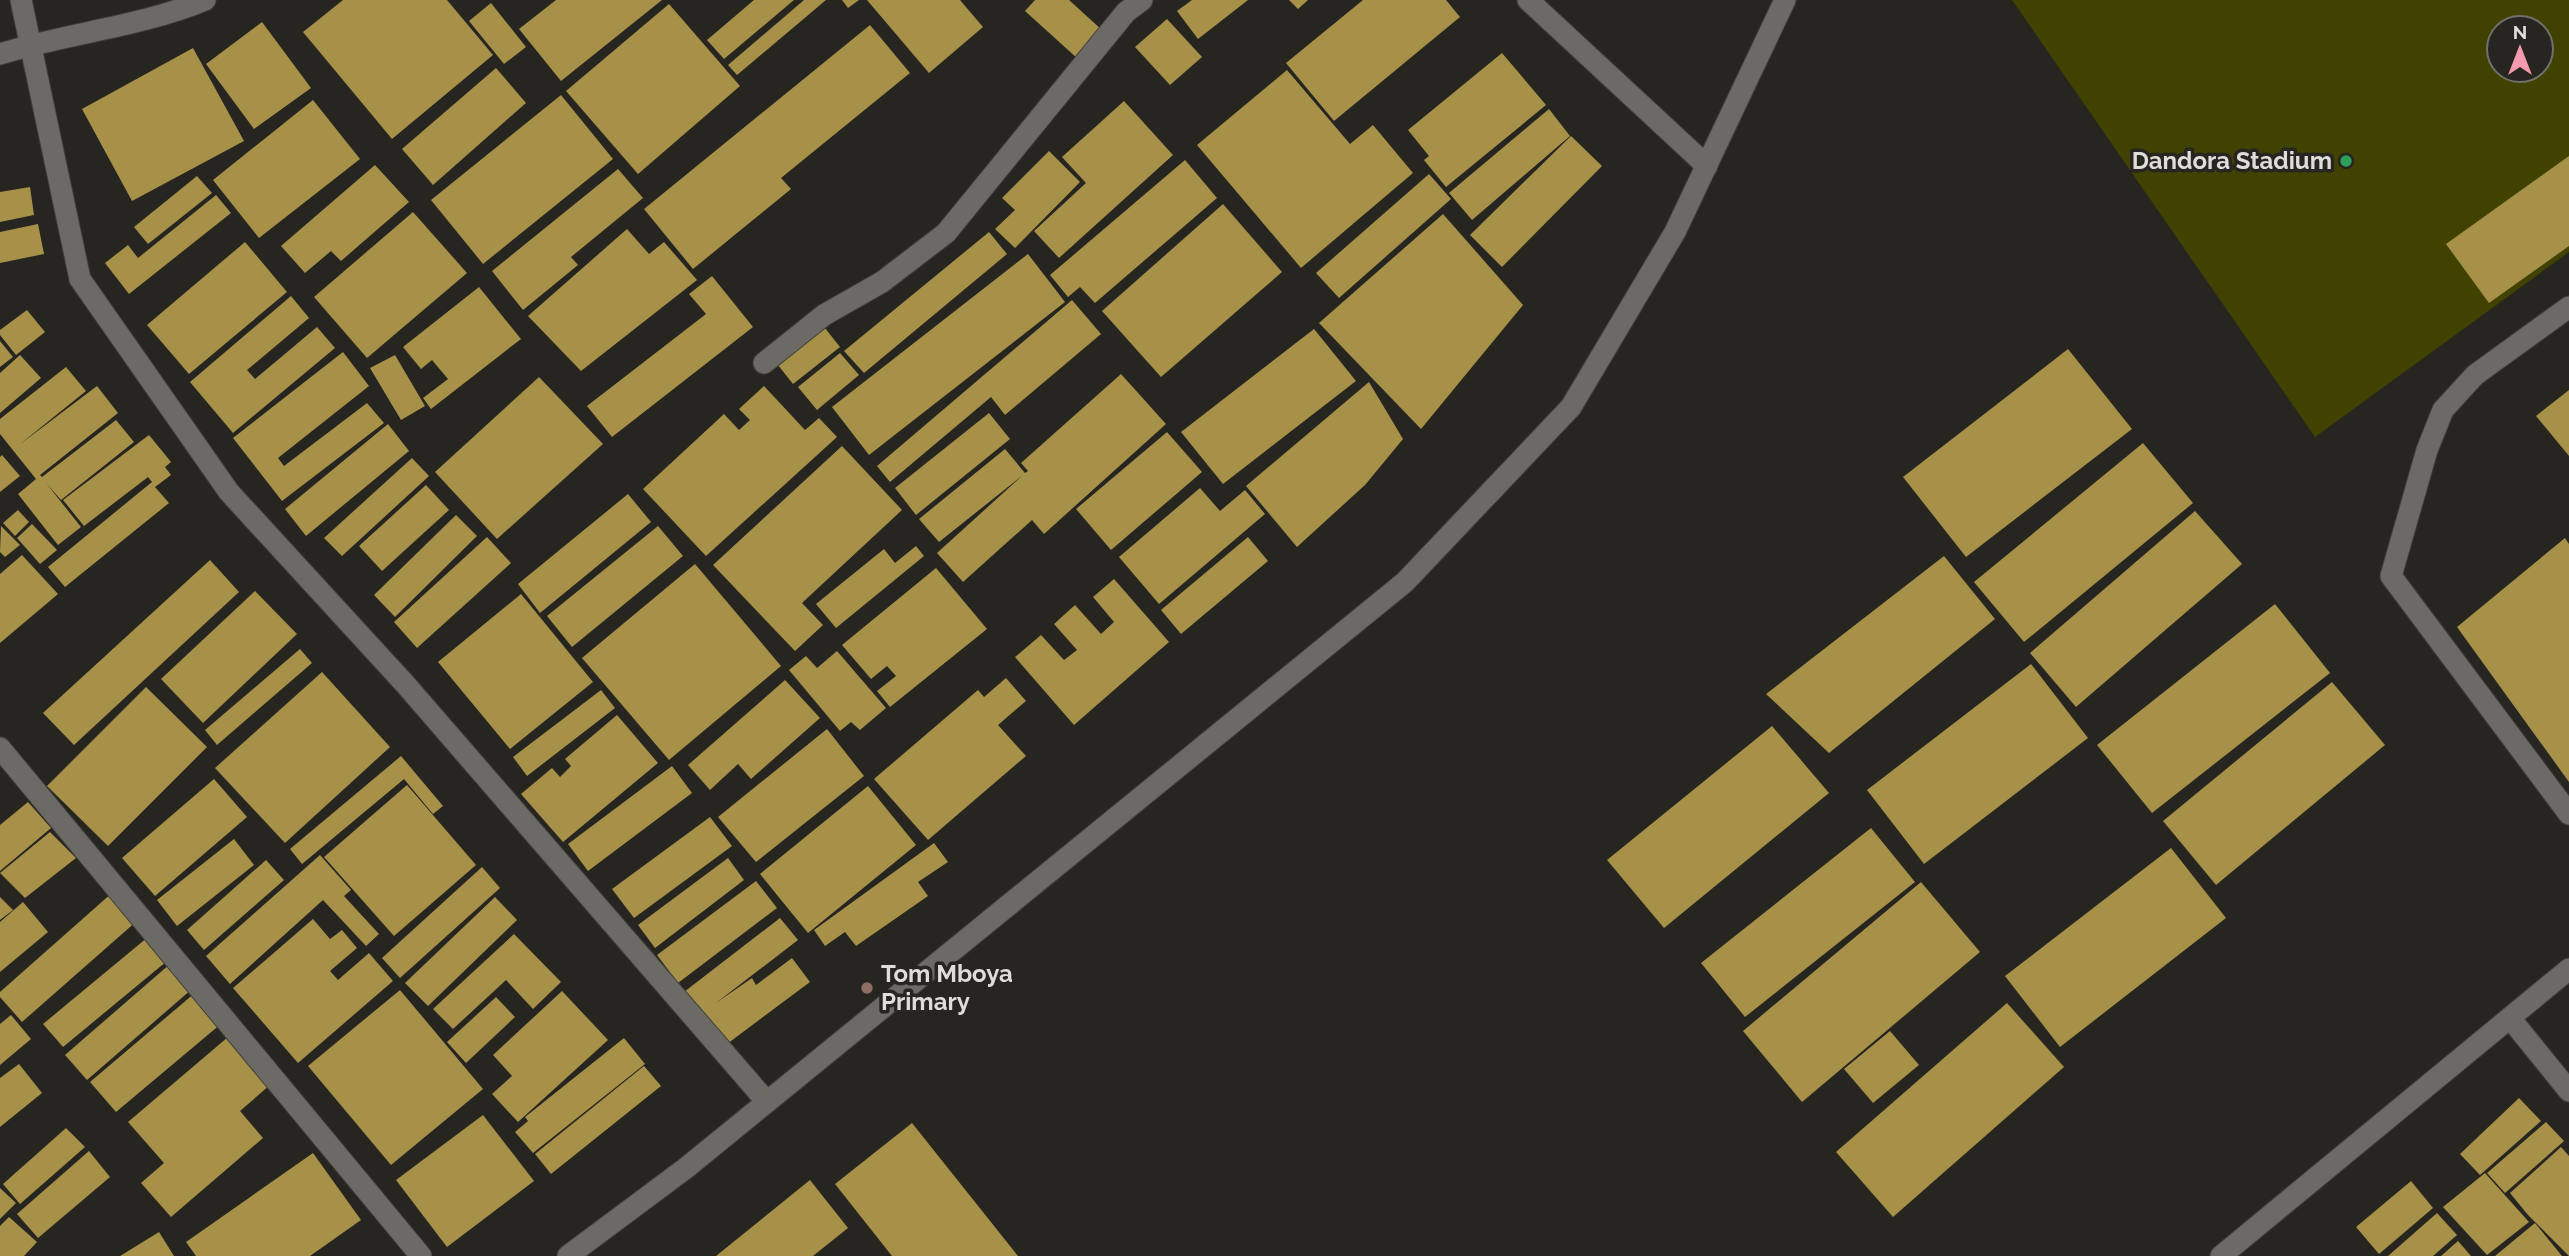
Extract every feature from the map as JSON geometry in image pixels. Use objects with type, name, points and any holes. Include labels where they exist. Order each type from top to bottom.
[{"type":"street","points":[[21,0],[80,279],[229,492],[406,685],[767,1102]]},
{"type":"street","points":[[0,54],[32,44],[180,10],[205,0]]},
{"type":"street","points":[[1528,0],[1707,166]]},
{"type":"street","points":[[568,1256],[686,1168],[1405,582],[1571,407],[1675,232],[1785,0]]},
{"type":"street","points":[[764,363],[824,315],[882,282],[946,233],[1128,4]]},
{"type":"street","points":[[2569,307],[2475,375],[2443,410],[2427,450],[2391,576],[2569,814]]},
{"type":"street","points":[[0,748],[421,1256]]},
{"type":"street","points":[[2221,1256],[2569,969]]},
{"type":"street","points":[[2510,1018],[2569,1091]]},
{"type":"shaded area","name":"Dandora Stadium","points":[[2012,0],[2569,0],[2569,252],[2315,437]]},
{"type":"building","points":[[343,0],[447,0],[493,55],[392,139],[303,32]]},
{"type":"building","points":[[556,0],[662,0],[561,81],[519,29]]},
{"type":"building","points":[[754,0],[794,0],[724,59],[707,40]]},
{"type":"building","points":[[804,0],[826,0],[737,75],[728,65]]},
{"type":"building","points":[[842,0],[859,0],[848,8]]},
{"type":"building","points":[[867,0],[960,0],[983,27],[929,73]]},
{"type":"building","points":[[1035,0],[1069,0],[1102,30],[1078,59],[1025,11]]},
{"type":"building","points":[[1192,0],[1248,0],[1198,39],[1177,11]]},
{"type":"building","points":[[1289,0],[1308,0],[1298,9]]},
{"type":"building","points":[[1363,0],[1446,0],[1460,17],[1334,121],[1286,63]]},
{"type":"building","points":[[491,3],[526,47],[504,64],[469,21]]},
{"type":"building","points":[[669,4],[740,86],[638,174],[566,91]]},
{"type":"building","points":[[1167,19],[1202,57],[1170,85],[1135,47]]},
{"type":"building","points":[[262,22],[311,88],[254,129],[206,64]]},
{"type":"building","points":[[870,25],[910,73],[781,178],[791,189],[693,269],[644,209]]},
{"type":"building","points":[[193,48],[244,141],[132,201],[82,109]]},
{"type":"building","points":[[1502,53],[1546,105],[1446,187],[1424,160],[1429,156],[1408,130]]},
{"type":"building","points":[[496,68],[526,103],[433,185],[402,149]]},
{"type":"building","points":[[1287,70],[1350,144],[1373,125],[1413,173],[1301,268],[1197,145]]},
{"type":"building","points":[[561,95],[613,159],[483,264],[431,200]]},
{"type":"building","points":[[313,100],[360,159],[259,238],[213,180]]},
{"type":"building","points":[[1124,101],[1173,155],[1059,258],[1034,231],[1086,183],[1062,157]]},
{"type":"building","points":[[1549,109],[1570,136],[1472,220],[1449,193]]},
{"type":"building","points":[[1571,136],[1602,166],[1502,267],[1470,235]]},
{"type":"building","points":[[1049,151],[1080,182],[1015,248],[995,229],[1015,210],[1002,198]]},
{"type":"building","points":[[2569,156],[2569,246],[2489,303],[2446,244]]},
{"type":"building","points":[[1185,160],[1217,198],[1095,303],[1080,287],[1068,297],[1050,275]]},
{"type":"building","points":[[375,165],[409,202],[341,261],[331,251],[305,273],[281,246]]},
{"type":"building","points":[[618,169],[643,198],[571,257],[578,265],[523,310],[492,271]]},
{"type":"building","points":[[1429,174],[1451,199],[1339,298],[1316,273]]},
{"type":"building","points":[[197,176],[212,193],[148,244],[134,227]]},
{"type":"building","points":[[30,187],[34,215],[0,222],[0,192]]},
{"type":"building","points":[[216,195],[231,213],[129,294],[105,263],[128,245],[138,258]]},
{"type":"building","points":[[1223,204],[1282,272],[1161,377],[1102,311]]},
{"type":"building","points":[[413,212],[467,273],[367,358],[314,297]]},
{"type":"building","points":[[1443,214],[1523,305],[1421,429],[1319,323]]},
{"type":"building","points":[[38,224],[44,254],[0,263],[0,232]]},
{"type":"building","points":[[627,229],[649,254],[664,242],[697,280],[581,371],[528,316]]},
{"type":"building","points":[[989,232],[1007,254],[864,373],[844,351]]},
{"type":"building","points":[[245,242],[287,292],[189,374],[147,325]]},
{"type":"building","points":[[1028,254],[1065,302],[869,455],[832,407]]},
{"type":"building","points":[[712,276],[753,327],[612,437],[587,406],[706,314],[689,294]]},
{"type":"building","points":[[479,287],[521,339],[431,409],[423,398],[448,379],[432,360],[421,369],[403,347]]},
{"type":"building","points":[[291,296],[309,318],[247,370],[255,379],[317,327],[335,348],[233,433],[190,382]]},
{"type":"building","points":[[1072,300],[1101,334],[1005,415],[991,397],[890,482],[877,466]]},
{"type":"building","points":[[27,310],[45,332],[16,355],[0,335],[0,330]]},
{"type":"building","points":[[821,323],[840,347],[793,384],[774,360]]},
{"type":"building","points":[[1314,329],[1356,381],[1223,484],[1181,432]]},
{"type":"building","points":[[0,341],[13,357],[0,367]]},
{"type":"building","points":[[2068,349],[2132,429],[1966,557],[1903,477]]},
{"type":"building","points":[[343,352],[369,386],[278,458],[284,466],[367,403],[384,423],[282,501],[233,438]]},
{"type":"building","points":[[840,353],[859,375],[817,410],[798,387]]},
{"type":"building","points":[[20,355],[41,378],[0,413],[0,373]]},
{"type":"building","points":[[395,355],[425,406],[401,420],[370,368]]},
{"type":"building","points":[[66,367],[86,391],[19,445],[97,386],[118,413],[40,475],[42,477],[116,420],[134,442],[61,500],[46,483],[81,527],[58,545],[18,494],[36,479],[0,434],[0,419]]},
{"type":"building","points":[[1121,374],[1166,424],[1044,534],[1032,520],[963,582],[937,553],[1023,475],[939,542],[919,519],[1005,449],[1025,473],[1028,471],[1021,463]]},
{"type":"building","points":[[539,377],[603,444],[497,539],[435,472]]},
{"type":"building","points":[[1369,382],[1403,439],[1365,485],[1297,547],[1246,486]]},
{"type":"building","points":[[764,386],[805,430],[819,418],[837,437],[706,556],[643,489],[724,414],[739,430],[750,420],[739,409]]},
{"type":"building","points":[[2569,390],[2569,456],[2536,416]]},
{"type":"building","points":[[989,413],[1010,439],[916,515],[895,488]]},
{"type":"building","points":[[388,424],[409,451],[306,536],[285,509]]},
{"type":"building","points":[[1167,432],[1202,472],[1111,550],[1076,509]]},
{"type":"building","points":[[149,435],[171,462],[165,467],[171,475],[155,487],[169,503],[65,587],[48,567],[152,482],[148,477],[84,526],[63,500]]},
{"type":"building","points":[[2143,443],[2193,503],[2024,642],[1974,582]]},
{"type":"building","points":[[842,446],[902,510],[802,603],[823,625],[795,651],[713,565]]},
{"type":"building","points":[[2,455],[20,476],[0,492],[0,457]]},
{"type":"building","points":[[412,458],[429,476],[342,556],[324,538]]},
{"type":"building","points":[[426,485],[449,510],[382,571],[359,546]]},
{"type":"building","points":[[1200,488],[1220,511],[1245,490],[1265,514],[1159,604],[1119,557]]},
{"type":"building","points":[[628,494],[651,522],[540,613],[518,584]]},
{"type":"building","points":[[18,510],[29,522],[15,536],[3,523]]},
{"type":"building","points":[[2195,511],[2242,564],[2076,707],[2030,653]]},
{"type":"building","points":[[456,515],[477,536],[395,617],[374,595]]},
{"type":"building","points":[[32,524],[57,550],[40,564],[17,538]]},
{"type":"building","points":[[1,526],[20,545],[5,557],[0,552]]},
{"type":"building","points":[[658,526],[683,556],[572,647],[547,616]]},
{"type":"building","points":[[487,537],[511,563],[417,648],[394,622]]},
{"type":"building","points":[[1248,537],[1268,561],[1181,634],[1161,610]]},
{"type":"building","points":[[2565,538],[2569,544],[2569,782],[2457,627]]},
{"type":"building","points":[[916,546],[924,556],[836,628],[816,604],[884,549],[895,563]]},
{"type":"building","points":[[22,555],[58,594],[0,643],[0,574]]},
{"type":"building","points":[[1944,556],[1995,619],[1829,753],[1766,694]]},
{"type":"building","points":[[210,560],[239,592],[74,745],[43,713]]},
{"type":"building","points":[[695,564],[781,666],[669,760],[582,658]]},
{"type":"building","points":[[936,568],[987,629],[890,707],[877,691],[896,676],[887,666],[871,679],[842,645]]},
{"type":"building","points":[[1114,579],[1169,642],[1074,725],[1015,657],[1041,635],[1064,660],[1077,650],[1054,624],[1075,605],[1101,634],[1114,622],[1093,597]]},
{"type":"building","points":[[255,591],[297,634],[203,723],[161,679]]},
{"type":"building","points":[[521,594],[593,682],[510,749],[438,662]]},
{"type":"building","points":[[2275,604],[2330,673],[2152,813],[2097,745]]},
{"type":"building","points":[[300,649],[312,663],[217,745],[205,730]]},
{"type":"building","points":[[837,651],[886,708],[860,730],[851,722],[840,731],[789,670],[806,656],[817,668]]},
{"type":"building","points":[[2031,664],[2088,738],[1924,864],[1867,790]]},
{"type":"building","points":[[322,672],[390,747],[285,843],[215,768]]},
{"type":"building","points":[[1006,678],[1026,701],[998,725],[1026,756],[928,840],[874,779],[978,690],[984,697]]},
{"type":"building","points":[[785,680],[820,718],[751,779],[738,764],[710,790],[688,765]]},
{"type":"building","points":[[2332,682],[2385,745],[2216,885],[2163,821]]},
{"type":"building","points":[[146,687],[207,747],[108,846],[47,786]]},
{"type":"building","points":[[601,690],[615,708],[527,776],[513,757]]},
{"type":"building","points":[[617,715],[658,763],[563,842],[521,794],[552,768],[560,777],[571,766],[565,759]]},
{"type":"building","points":[[1772,726],[1829,793],[1664,928],[1607,860]]},
{"type":"building","points":[[827,729],[864,776],[756,862],[718,817]]},
{"type":"building","points":[[401,756],[443,806],[433,814],[404,779],[302,864],[290,849]]},
{"type":"building","points":[[672,766],[692,793],[588,871],[568,844]]},
{"type":"building","points":[[214,779],[247,817],[155,896],[122,858]]},
{"type":"building","points":[[407,785],[476,865],[394,936],[324,857]]},
{"type":"building","points":[[868,786],[916,845],[808,933],[760,874]]},
{"type":"building","points":[[28,802],[51,828],[0,871],[0,825]]},
{"type":"building","points":[[710,817],[732,846],[634,918],[612,889]]},
{"type":"building","points":[[1871,828],[1915,882],[1745,1017],[1701,963]]},
{"type":"building","points":[[50,832],[76,858],[25,898],[0,873]]},
{"type":"building","points":[[234,839],[254,865],[177,926],[157,900]]},
{"type":"building","points":[[934,843],[948,862],[918,882],[928,896],[856,946],[845,932],[825,946],[814,930]]},
{"type":"building","points":[[2171,848],[2226,918],[2060,1047],[2005,976]]},
{"type":"building","points":[[320,855],[351,890],[344,896],[379,934],[366,946],[323,900],[230,984],[206,956]]},
{"type":"building","points":[[728,858],[744,880],[655,948],[638,925]]},
{"type":"building","points":[[266,860],[284,880],[204,950],[187,930]]},
{"type":"building","points":[[482,867],[500,888],[400,978],[382,958]]},
{"type":"building","points":[[756,881],[777,908],[678,983],[657,955]]},
{"type":"building","points":[[1921,882],[1980,952],[1802,1102],[1743,1031]]},
{"type":"building","points":[[113,892],[138,920],[22,1022],[0,997],[0,992]]},
{"type":"building","points":[[0,897],[13,910],[0,920]]},
{"type":"building","points":[[495,897],[517,920],[428,1006],[405,983]]},
{"type":"building","points":[[23,902],[48,932],[0,972],[0,922]]},
{"type":"building","points":[[780,918],[798,940],[716,1003],[752,978],[756,985],[792,958],[810,982],[723,1047],[684,992]]},
{"type":"building","points":[[313,919],[330,939],[342,930],[357,948],[330,971],[338,980],[369,953],[393,981],[298,1063],[233,988]]},
{"type":"building","points":[[514,934],[561,982],[533,1009],[506,980],[453,1029],[433,1009]]},
{"type":"building","points":[[148,937],[167,961],[63,1047],[43,1024]]},
{"type":"building","points":[[170,964],[192,989],[87,1080],[65,1055]]},
{"type":"building","points":[[400,990],[483,1089],[391,1165],[308,1066]]},
{"type":"building","points":[[562,991],[608,1040],[518,1122],[492,1094],[512,1076],[493,1055]]},
{"type":"building","points":[[196,992],[222,1023],[116,1112],[90,1082]]},
{"type":"building","points":[[496,997],[515,1017],[466,1063],[447,1042]]},
{"type":"building","points":[[2007,1003],[2064,1067],[1893,1217],[1836,1152]]},
{"type":"building","points":[[11,1015],[31,1039],[0,1065],[0,1024]]},
{"type":"building","points":[[1890,1031],[1919,1065],[1873,1103],[1844,1069]]},
{"type":"building","points":[[228,1037],[270,1085],[240,1111],[263,1138],[171,1217],[141,1183],[164,1163],[128,1122]]},
{"type":"building","points":[[624,1038],[645,1064],[533,1153],[515,1132],[528,1121],[525,1117]]},
{"type":"building","points":[[19,1064],[42,1093],[0,1127],[0,1078]]},
{"type":"building","points":[[644,1066],[661,1086],[551,1174],[535,1154]]},
{"type":"building","points":[[2519,1098],[2541,1121],[2480,1175],[2460,1154]]},
{"type":"building","points":[[483,1115],[534,1181],[447,1247],[396,1180]]},
{"type":"building","points":[[2546,1122],[2564,1141],[2505,1193],[2487,1173]]},
{"type":"building","points":[[912,1123],[1018,1256],[892,1256],[835,1184]]},
{"type":"building","points":[[66,1128],[85,1147],[20,1204],[3,1184]]},
{"type":"building","points":[[2561,1147],[2569,1156],[2569,1256],[2510,1193]]},
{"type":"building","points":[[89,1151],[110,1177],[38,1238],[17,1214]]},
{"type":"building","points":[[313,1153],[361,1220],[310,1256],[196,1256],[186,1242]]},
{"type":"building","points":[[2485,1173],[2529,1222],[2487,1255],[2443,1207]]},
{"type":"building","points":[[810,1180],[848,1228],[813,1256],[716,1256]]},
{"type":"building","points":[[2411,1181],[2433,1208],[2379,1254],[2356,1227]]},
{"type":"building","points":[[0,1188],[16,1203],[0,1219]]},
{"type":"building","points":[[2437,1213],[2457,1235],[2433,1256],[2388,1256]]},
{"type":"building","points":[[9,1217],[37,1242],[24,1256],[0,1256],[0,1226]]},
{"type":"building","points":[[2535,1223],[2562,1256],[2495,1256]]},
{"type":"building","points":[[159,1232],[174,1256],[120,1256]]},
{"type":"building","points":[[2458,1241],[2471,1256],[2441,1256]]},
{"type":"place","name":"Dandora Stadium","points":[[2346,161]]},
{"type":"place","name":"Tom Mboya Primary","points":[[867,988]]}]
